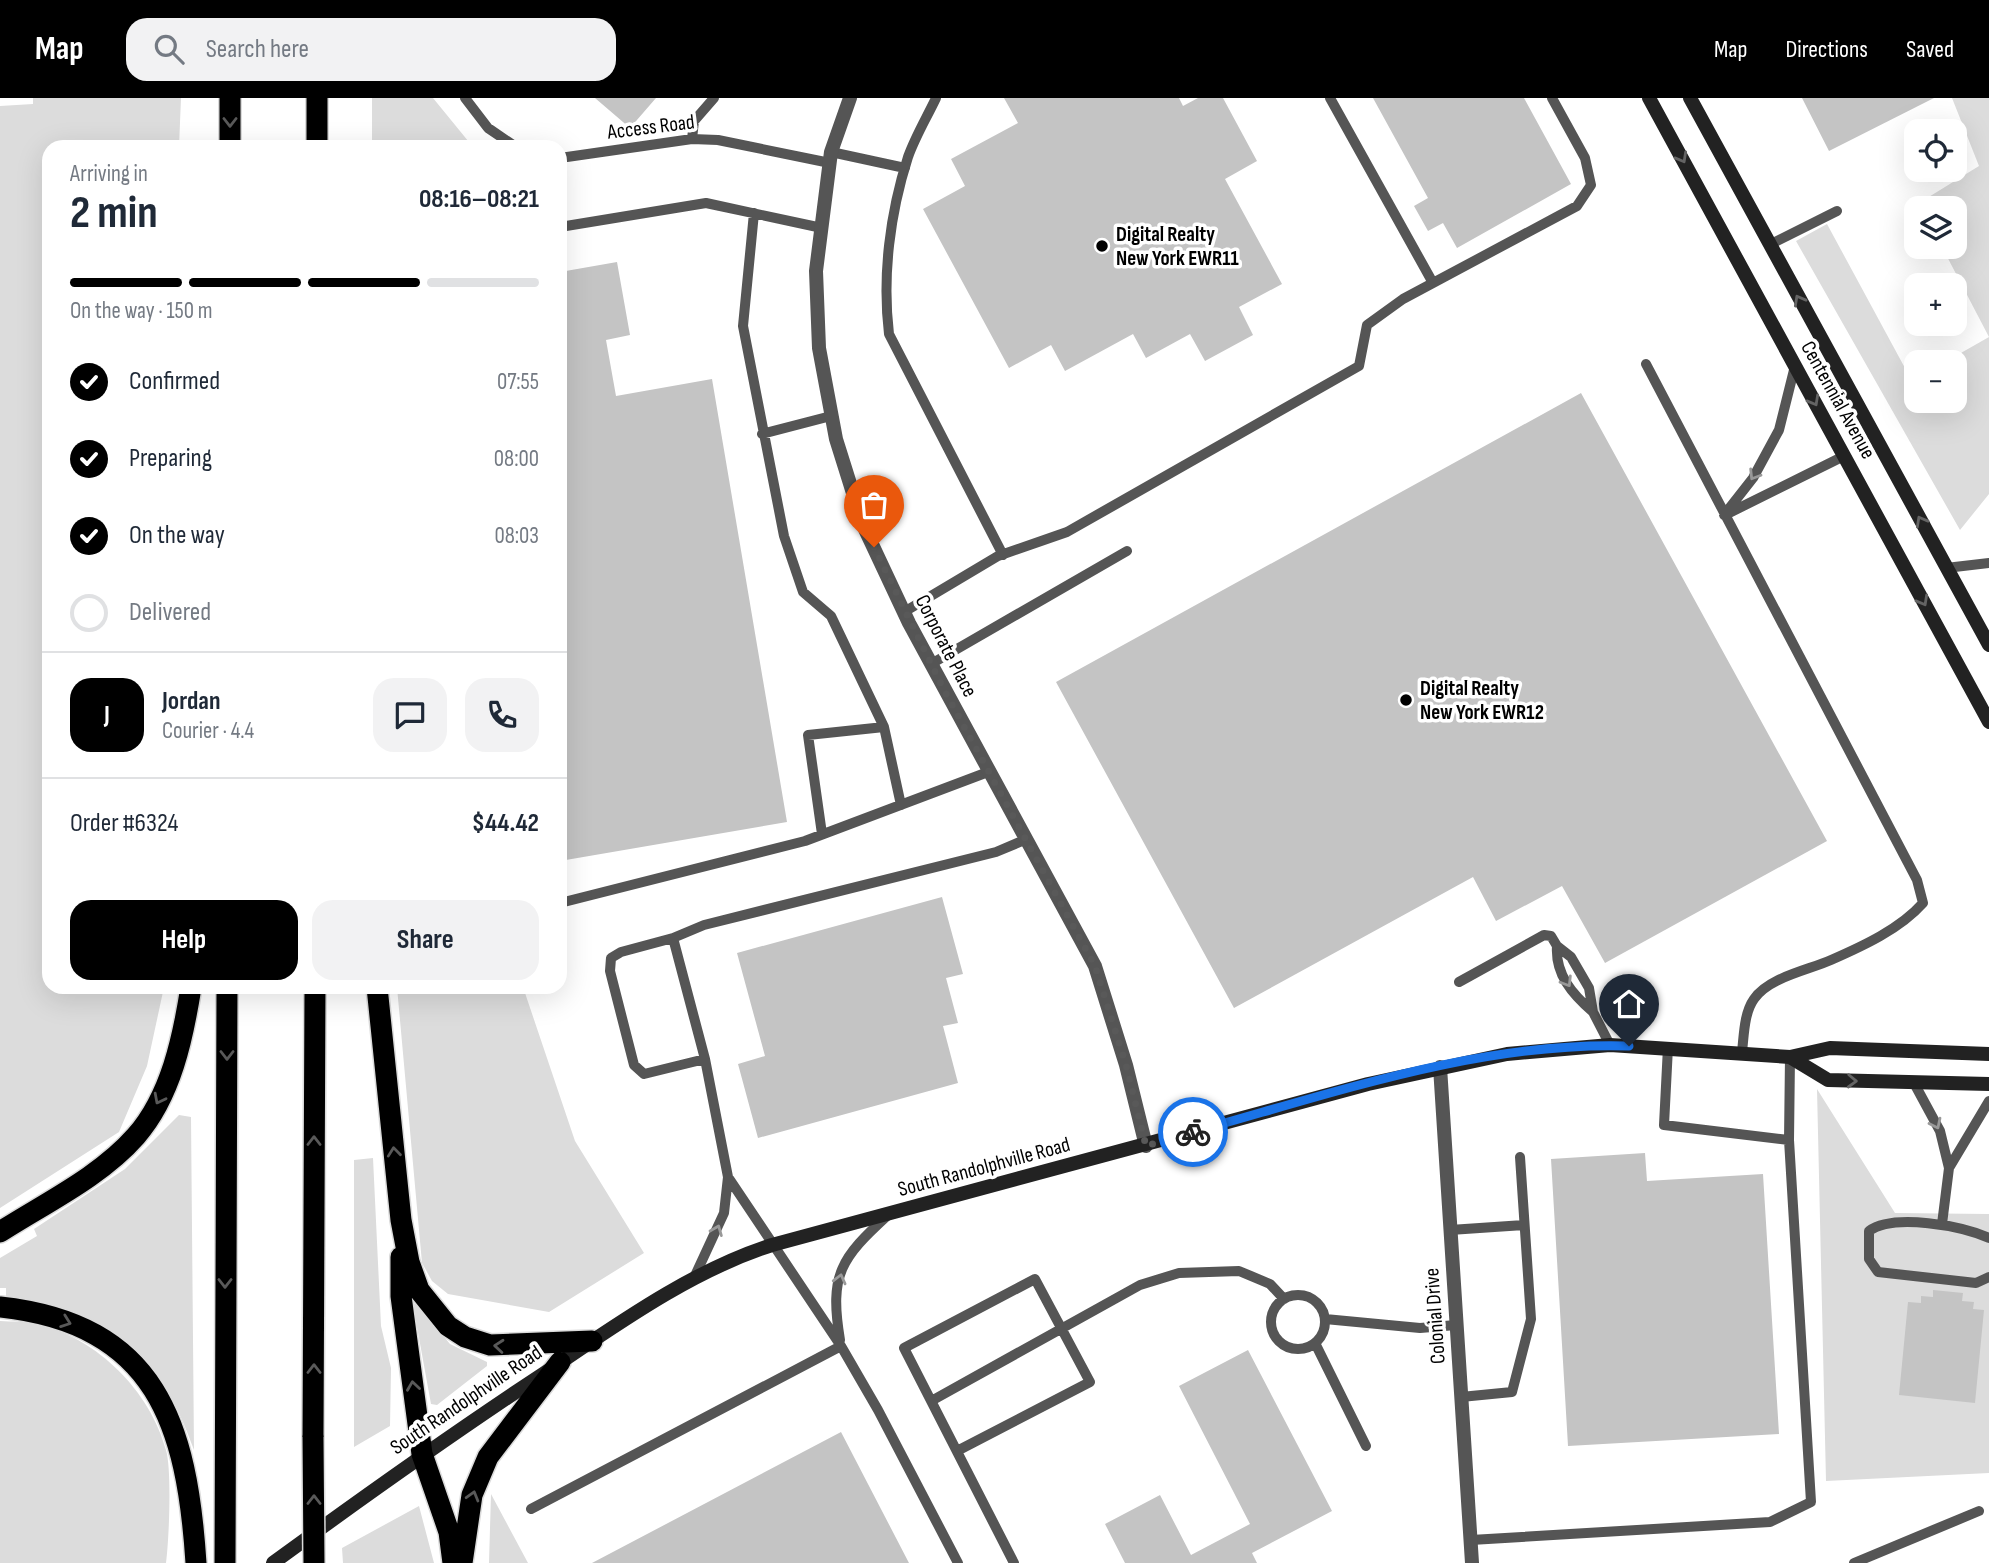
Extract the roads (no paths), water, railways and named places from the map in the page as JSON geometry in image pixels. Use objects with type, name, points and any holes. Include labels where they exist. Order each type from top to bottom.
[{"type":"highway","points":[[229,140],[230,98]]},
{"type":"highway","points":[[317,98],[319,140]]},
{"type":"highway","points":[[0,1232],[104,1165],[137,1136],[172,1071],[185,1030],[190,994]]},
{"type":"highway","points":[[225,1563],[227,994]]},
{"type":"highway","points":[[314,1563],[315,994]]},
{"type":"highway","points":[[378,994],[401,1220],[409,1262],[419,1290],[448,1326],[465,1337],[490,1346],[592,1341]]},
{"type":"highway","points":[[401,1220],[401,1296],[422,1454],[449,1532],[453,1563]]},
{"type":"highway","points":[[0,1307],[27,1310],[85,1328],[138,1367],[160,1398],[174,1426],[185,1461],[193,1511],[196,1563]]},
{"type":"highway","points":[[462,1563],[472,1495],[488,1457],[560,1362]]},
{"type":"main road","name":"Centennial Avenue","points":[[1649,98],[1989,722]]},
{"type":"main road","name":"Centennial Avenue","points":[[1690,98],[1989,645]]},
{"type":"main road","points":[[1968,1054],[1989,1041]]},
{"type":"main road","name":"South Randolphville Road","points":[[273,1563],[422,1454],[592,1341],[693,1280],[772,1245],[1440,1067],[1520,1053],[1610,1045],[1790,1057],[1830,1048],[1989,1054]]},
{"type":"main road","name":"South Randolphville Road","points":[[1790,1057],[1828,1080],[1989,1084]]},
{"type":"street","name":"Corporate Place","points":[[850,98],[830,157],[816,271],[819,348],[831,416],[863,525],[904,612],[1095,966],[1126,1065],[1146,1146]]},
{"type":"street","name":"Colonial Drive","points":[[1440,1067],[1472,1563]]},
{"type":"lane","points":[[465,98],[488,128],[506,140]]},
{"type":"lane","points":[[692,139],[694,121],[714,98]]},
{"type":"lane","points":[[936,98],[905,168],[894,212],[884,295],[889,334],[1003,555]]},
{"type":"lane","points":[[1330,98],[1433,283]]},
{"type":"lane","points":[[904,612],[1003,555],[1067,532],[1359,366],[1367,325],[1403,299],[1577,206],[1591,185],[1585,158],[1552,98]]},
{"type":"lane","name":"Access Road","points":[[567,157],[692,139],[718,140],[905,168]]},
{"type":"lane","points":[[567,226],[706,203],[822,228]]},
{"type":"lane","points":[[1769,245],[1837,211]]},
{"type":"lane","points":[[754,213],[743,326],[784,536],[803,592],[831,616],[884,727],[901,805]]},
{"type":"lane","points":[[1646,365],[1917,880],[1923,903],[1909,919],[1831,960],[1786,976],[1754,998],[1747,1018],[1742,1052]]},
{"type":"lane","points":[[1724,515],[1753,478],[1779,430],[1795,366]]},
{"type":"lane","points":[[762,434],[831,416]]},
{"type":"lane","points":[[1724,515],[1844,456]]},
{"type":"lane","points":[[931,663],[1127,551]]},
{"type":"lane","points":[[1946,568],[1989,563]]},
{"type":"lane","points":[[822,834],[808,735],[884,727]]},
{"type":"lane","points":[[567,901],[822,834],[988,772]]},
{"type":"lane","points":[[705,1059],[659,1073],[644,1074],[634,1065],[610,971],[611,958],[621,952],[704,925],[996,852],[1027,839]]},
{"type":"lane","points":[[1459,982],[1544,936],[1551,936],[1556,946],[1556,963],[1565,982],[1577,998],[1593,1012]]},
{"type":"lane","points":[[673,937],[705,1059],[728,1177],[724,1213],[693,1280]]},
{"type":"lane","points":[[1556,946],[1571,957],[1590,989],[1593,1012],[1610,1045]]},
{"type":"lane","points":[[1668,1048],[1664,1125],[1789,1140]]},
{"type":"lane","points":[[1471,1540],[1770,1522],[1811,1502],[1789,1140],[1790,1057]]},
{"type":"lane","points":[[1914,1083],[1940,1130],[1949,1168],[1942,1224]]},
{"type":"lane","points":[[1949,1168],[1989,1101]]},
{"type":"lane","points":[[1461,1397],[1512,1392],[1531,1319],[1520,1157]]},
{"type":"lane","points":[[728,1177],[841,1346],[878,1410],[958,1563]]},
{"type":"lane","points":[[841,1346],[835,1310],[837,1283],[846,1259],[889,1214]]},
{"type":"lane","points":[[1989,1238],[1942,1224],[1880,1223],[1869,1231],[1869,1259],[1878,1272],[1976,1283],[1989,1278]]},
{"type":"lane","points":[[1450,1230],[1524,1225]]},
{"type":"lane","points":[[933,1400],[1140,1285],[1179,1273],[1239,1271],[1270,1284],[1283,1299]]},
{"type":"lane","points":[[957,1451],[1090,1382],[1035,1279],[904,1348],[933,1400],[957,1451],[1014,1563]]},
{"type":"lane","points":[[1301,1295],[1317,1303],[1325,1319],[1321,1336],[1315,1343],[1299,1349],[1290,1348],[1275,1338],[1270,1321],[1272,1312],[1283,1299],[1301,1295]]},
{"type":"lane","points":[[1325,1319],[1420,1328],[1457,1325]]},
{"type":"lane","points":[[1315,1343],[1366,1446]]},
{"type":"lane","points":[[531,1508],[841,1346]]},
{"type":"lane","points":[[1854,1563],[1979,1511]]},
{"type":"place","name":"Digital Realty New York EWR11","points":[[1102,246]]},
{"type":"place","name":"Digital Realty New York EWR12","points":[[1406,700]]}]
